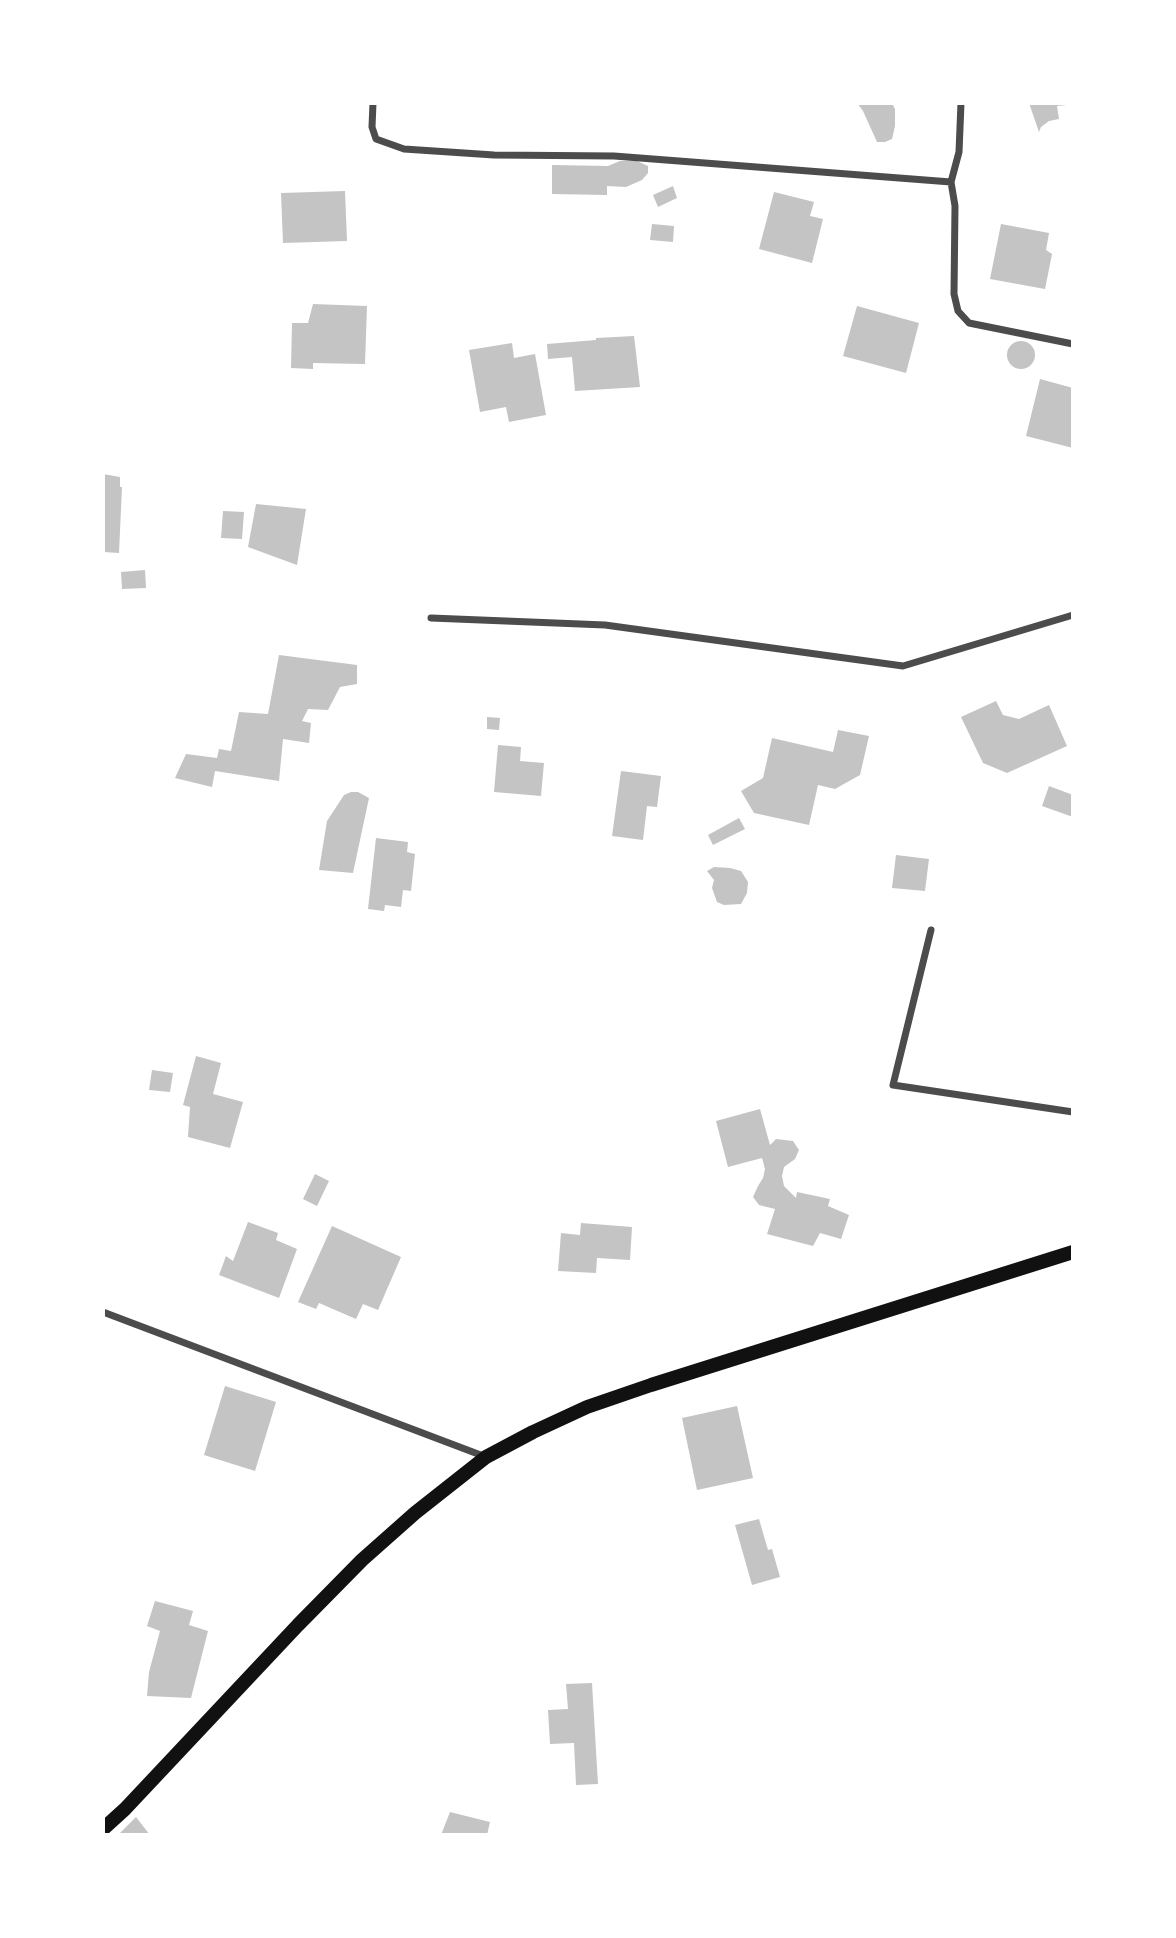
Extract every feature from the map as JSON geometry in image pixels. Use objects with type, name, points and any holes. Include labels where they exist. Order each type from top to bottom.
[{"type":"main road","points":[[103,1829],[362,1560],[415,1513],[486,1457],[587,1407],[638,1389],[1073,1252]]},
{"type":"street","points":[[373,103],[372,127],[376,139],[404,149],[495,155],[614,156],[951,182]]},
{"type":"street","points":[[961,103],[959,152],[951,182],[955,206],[954,294],[958,311],[969,323],[1073,344]]},
{"type":"street","points":[[431,618],[605,625],[903,666],[1073,615]]},
{"type":"street","points":[[931,930],[893,1085],[1073,1112]]},
{"type":"street","points":[[103,1312],[486,1457]]},
{"type":"building","points":[[857,103],[892,103],[895,109],[895,126],[892,139],[877,142]]},
{"type":"building","points":[[1029,103],[1067,105],[1057,106],[1059,119],[1049,121],[1039,132]]},
{"type":"building","points":[[620,161],[637,161],[648,166],[648,173],[642,180],[626,187],[607,186],[607,195],[552,194],[552,165],[608,166]]},
{"type":"building","points":[[673,186],[677,198],[658,207],[653,195]]},
{"type":"building","points":[[345,191],[347,241],[283,243],[281,193]]},
{"type":"building","points":[[774,192],[814,202],[810,216],[823,219],[812,263],[759,249]]},
{"type":"building","points":[[652,224],[674,226],[673,242],[650,240]]},
{"type":"building","points":[[1001,224],[1049,233],[1046,250],[1052,254],[1045,289],[990,279]]},
{"type":"building","points":[[313,304],[367,306],[365,364],[313,363],[313,369],[291,368],[292,323],[308,323]]},
{"type":"building","points":[[857,306],[919,323],[906,373],[843,356]]},
{"type":"building","points":[[634,336],[640,387],[575,391],[572,357],[548,359],[547,344]]},
{"type":"building","points":[[1021,341],[1031,345],[1035,355],[1031,365],[1021,369],[1011,365],[1007,355],[1011,345]]},
{"type":"building","points":[[512,343],[514,358],[535,354],[546,415],[509,422],[506,407],[480,412],[469,350]]},
{"type":"building","points":[[1040,379],[1073,388],[1073,448],[1026,436]]},
{"type":"building","points":[[103,474],[120,477],[122,487],[119,553],[103,552]]},
{"type":"building","points":[[256,504],[306,509],[297,565],[248,547]]},
{"type":"building","points":[[223,511],[244,512],[242,539],[221,538]]},
{"type":"building","points":[[145,570],[146,588],[122,589],[121,572]]},
{"type":"building","points":[[279,655],[357,665],[357,684],[340,687],[328,710],[308,709],[302,721],[311,723],[309,743],[283,739],[279,781],[215,771],[212,787],[175,778],[186,754],[217,758],[219,749],[231,751],[239,712],[268,714]]},
{"type":"building","points":[[996,701],[1003,715],[1019,719],[1049,705],[1067,746],[1007,773],[983,763],[961,717]]},
{"type":"building","points":[[487,717],[500,718],[499,730],[487,729]]},
{"type":"building","points":[[838,730],[869,736],[860,775],[835,789],[818,785],[809,825],[754,813],[741,791],[763,778],[772,738],[833,752]]},
{"type":"building","points":[[498,745],[521,747],[520,761],[544,763],[541,796],[494,792]]},
{"type":"building","points":[[621,771],[661,776],[657,807],[647,806],[643,840],[612,836]]},
{"type":"building","points":[[1049,786],[1073,795],[1073,817],[1042,806]]},
{"type":"building","points":[[358,792],[369,798],[353,873],[319,870],[327,821],[344,795]]},
{"type":"building","points":[[739,818],[745,829],[713,845],[708,835]]},
{"type":"building","points":[[376,838],[408,842],[407,852],[415,854],[411,891],[403,890],[401,907],[385,905],[384,911],[368,909]]},
{"type":"building","points":[[896,855],[929,859],[925,891],[892,888]]},
{"type":"building","points":[[714,867],[741,871],[748,882],[747,893],[741,904],[724,905],[717,902],[712,888],[714,880],[707,871]]},
{"type":"building","points":[[196,1056],[221,1063],[213,1094],[243,1102],[230,1148],[188,1137],[190,1107],[183,1105]]},
{"type":"building","points":[[152,1070],[173,1073],[170,1092],[149,1090]]},
{"type":"building","points":[[760,1109],[770,1145],[776,1139],[793,1141],[799,1150],[795,1159],[784,1167],[784,1186],[796,1198],[797,1192],[830,1199],[828,1206],[849,1215],[841,1239],[820,1233],[813,1246],[767,1234],[775,1209],[759,1205],[753,1197],[763,1178],[765,1169],[762,1158],[728,1167],[716,1121]]},
{"type":"building","points":[[315,1174],[329,1181],[317,1206],[303,1199]]},
{"type":"building","points":[[248,1222],[278,1233],[276,1240],[297,1249],[279,1298],[219,1275],[226,1256],[233,1261]]},
{"type":"building","points":[[581,1223],[632,1227],[630,1260],[597,1258],[596,1273],[558,1271],[561,1233],[580,1235]]},
{"type":"building","points":[[332,1226],[401,1257],[378,1310],[363,1304],[356,1319],[319,1303],[316,1309],[298,1302]]},
{"type":"building","points":[[225,1386],[276,1402],[255,1471],[204,1455]]},
{"type":"building","points":[[737,1406],[753,1478],[697,1490],[682,1418]]},
{"type":"building","points":[[759,1519],[780,1577],[752,1585],[735,1525]]},
{"type":"building","points":[[155,1601],[193,1611],[189,1625],[208,1631],[191,1698],[147,1696],[149,1672],[160,1631],[147,1626]]},
{"type":"building","points":[[592,1683],[598,1784],[576,1785],[574,1743],[550,1744],[548,1710],[568,1709],[566,1684]]},
{"type":"building","points":[[450,1812],[490,1822],[487,1835],[441,1835]]},
{"type":"building","points":[[136,1817],[150,1835],[118,1835]]}]
